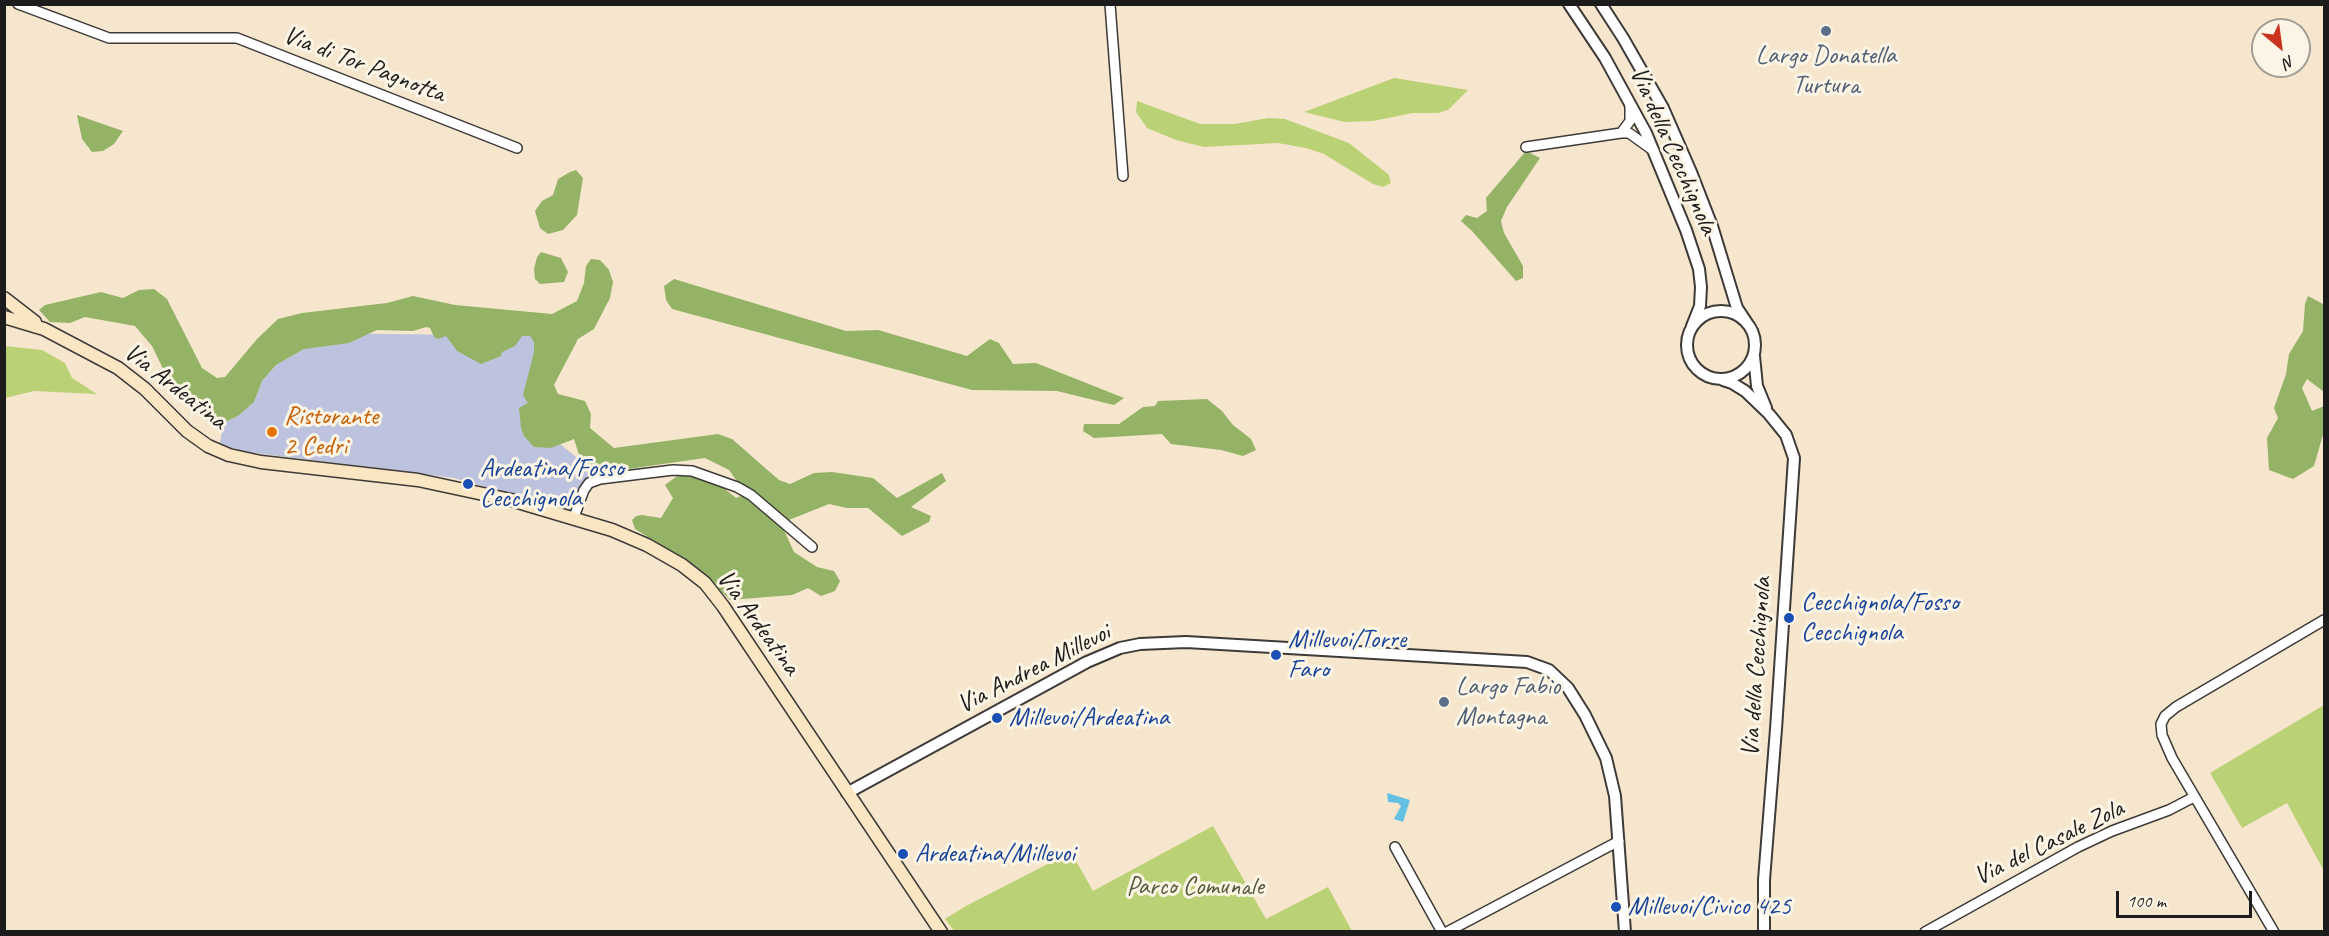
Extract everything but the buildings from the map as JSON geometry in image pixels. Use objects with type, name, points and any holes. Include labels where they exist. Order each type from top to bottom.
[{"type":"main road","name":"Via Ardeatina","points":[[4,298],[44,328],[118,368],[145,389],[180,426],[208,446],[229,455],[261,462],[424,482],[505,498],[574,517],[620,533],[655,549],[688,570],[705,583],[734,622],[941,932]]},
{"type":"main road","name":"Via Ardeatina","points":[[4,317],[44,328]]},
{"type":"street","name":"Via di Tor Pagnotta","points":[[18,4],[110,38],[237,38],[517,148]]},
{"type":"street","points":[[1110,4],[1123,176]]},
{"type":"street","name":"Via della Cecchignola","points":[[1569,4],[1590,33],[1630,102],[1654,151],[1686,230],[1699,269],[1700,306],[1692,326]]},
{"type":"street","name":"Via della Cecchignola","points":[[1601,4],[1663,108],[1719,245],[1737,308],[1747,323]]},
{"type":"street","points":[[1621,133],[1630,121],[1630,102]]},
{"type":"street","points":[[1526,147],[1629,133],[1654,151]]},
{"type":"street","points":[[1725,311],[1736,314],[1747,323],[1756,345],[1754,356],[1745,370],[1738,375],[1723,380],[1705,376],[1689,360],[1686,348],[1687,337],[1692,326],[1702,316],[1725,311]]},
{"type":"street","name":"Via della Cecchignola","points":[[1754,356],[1757,386],[1768,414]]},
{"type":"street","name":"Via della Cecchignola","points":[[1723,380],[1745,391],[1786,435],[1791,446],[1795,467],[1764,869],[1764,932]]},
{"type":"street","points":[[574,517],[589,483],[600,479],[673,470],[692,471],[737,487],[751,495],[812,547]]},
{"type":"street","points":[[2274,932],[2163,740],[2161,724],[2165,716],[2180,704],[2325,620]]},
{"type":"street","name":"Via Andrea Millevoi","points":[[847,793],[1087,662],[1120,648],[1140,644],[1186,642],[1527,662],[1540,666],[1557,676],[1568,688],[1585,715],[1606,758],[1615,796],[1625,932]]},
{"type":"street","name":"Via del Casale Zola","points":[[1925,932],[2078,847],[2112,831],[2169,810],[2194,797]]},
{"type":"street","points":[[1447,932],[1619,841]]},
{"type":"street","points":[[1395,847],[1442,932]]},
{"type":"shaded area","points":[[316,333],[544,336],[534,423],[581,461],[599,469],[570,511],[454,478],[247,452],[220,444],[223,423],[238,416],[254,402],[262,381],[276,365],[304,349]]},
{"type":"green space","points":[[1394,78],[1468,90],[1448,110],[1438,113],[1413,113],[1373,121],[1345,122],[1304,112]]},
{"type":"green space","points":[[1137,101],[1200,124],[1235,124],[1268,118],[1285,119],[1349,143],[1389,175],[1391,183],[1383,187],[1373,184],[1324,154],[1306,148],[1278,143],[1204,147],[1176,140],[1147,128],[1136,112]]},
{"type":"green space","points":[[77,115],[123,131],[114,144],[103,151],[92,152],[82,139]]},
{"type":"green space","points":[[1526,151],[1540,158],[1507,207],[1501,221],[1504,233],[1523,266],[1523,278],[1516,281],[1461,221],[1466,215],[1477,218],[1487,211],[1486,198]]},
{"type":"green space","points":[[576,170],[583,178],[577,215],[563,230],[548,234],[540,228],[535,211],[542,201],[553,195],[558,179]]},
{"type":"green space","points":[[541,252],[561,258],[568,272],[564,282],[540,284],[535,279],[534,269]]},
{"type":"green space","points":[[591,259],[600,260],[609,270],[613,282],[610,298],[594,329],[578,339],[554,385],[558,394],[585,401],[591,414],[590,428],[614,448],[718,434],[732,439],[779,480],[790,484],[814,473],[832,472],[873,478],[897,498],[942,473],[946,481],[911,507],[931,516],[929,522],[902,536],[868,508],[847,508],[829,504],[789,520],[783,528],[794,552],[817,567],[834,571],[840,581],[835,591],[821,596],[808,588],[792,595],[730,600],[696,567],[635,529],[632,520],[642,515],[661,518],[673,498],[665,485],[681,473],[705,473],[736,498],[746,494],[729,470],[705,458],[607,472],[581,461],[574,439],[551,448],[534,447],[524,436],[519,408],[528,403],[523,395],[534,352],[534,342],[530,336],[522,336],[515,346],[502,352],[501,356],[481,364],[457,351],[446,336],[438,339],[434,337],[430,328],[426,327],[413,331],[377,330],[349,343],[304,349],[276,365],[262,381],[254,402],[238,416],[223,423],[208,421],[190,410],[168,379],[152,346],[135,326],[85,317],[70,323],[50,322],[39,310],[45,305],[101,292],[123,298],[139,290],[154,289],[167,299],[202,368],[217,378],[225,377],[257,339],[278,319],[302,313],[387,303],[413,296],[455,305],[552,314],[577,301],[584,283],[586,266]]},
{"type":"green space","points":[[674,279],[846,331],[878,330],[967,356],[990,339],[999,343],[1013,364],[1036,363],[1124,398],[1114,405],[1057,391],[972,390],[672,309],[666,300],[664,286]]},
{"type":"green space","points":[[2308,296],[2323,304],[2324,296],[2324,392],[2307,379],[2302,388],[2312,411],[2324,406],[2324,431],[2314,466],[2293,479],[2269,470],[2267,438],[2278,418],[2274,408],[2286,374],[2289,354],[2303,331],[2305,304]]},
{"type":"green space","points":[[5,346],[42,350],[65,363],[72,378],[97,394],[34,391],[5,398]]},
{"type":"green space","points":[[1207,399],[1251,439],[1256,450],[1243,456],[1221,450],[1171,444],[1162,434],[1094,438],[1083,431],[1084,424],[1119,424],[1143,407],[1155,406],[1158,401]]},
{"type":"green space","points":[[2324,705],[2324,871],[2287,803],[2242,828],[2210,773]]},
{"type":"green space","name":"Parco Comunale","points":[[1213,826],[1266,919],[1328,887],[1352,931],[955,932],[945,919],[1071,852],[1093,891]]},
{"type":"water","points":[[1387,793],[1410,800],[1403,822],[1394,819],[1401,806],[1398,803],[1388,802]]},
{"type":"place","name":"Largo Donatella Turtura","points":[[1826,31]]},
{"type":"place","name":"Ristorante 2 Cedri","points":[[272,432]]},
{"type":"place","name":"Ardeatina/Fosso Cecchignola","points":[[468,484]]},
{"type":"place","name":"Cecchignola/Fosso Cecchignola","points":[[1789,618]]},
{"type":"place","name":"Millevoi/Torre Faro","points":[[1276,655]]},
{"type":"place","name":"Largo Fabio Montagna","points":[[1444,702]]},
{"type":"place","name":"Millevoi/Ardeatina","points":[[997,718]]},
{"type":"place","name":"Ardeatina/Millevoi","points":[[903,854]]},
{"type":"place","name":"Millevoi/Civico 425","points":[[1616,907]]}]
